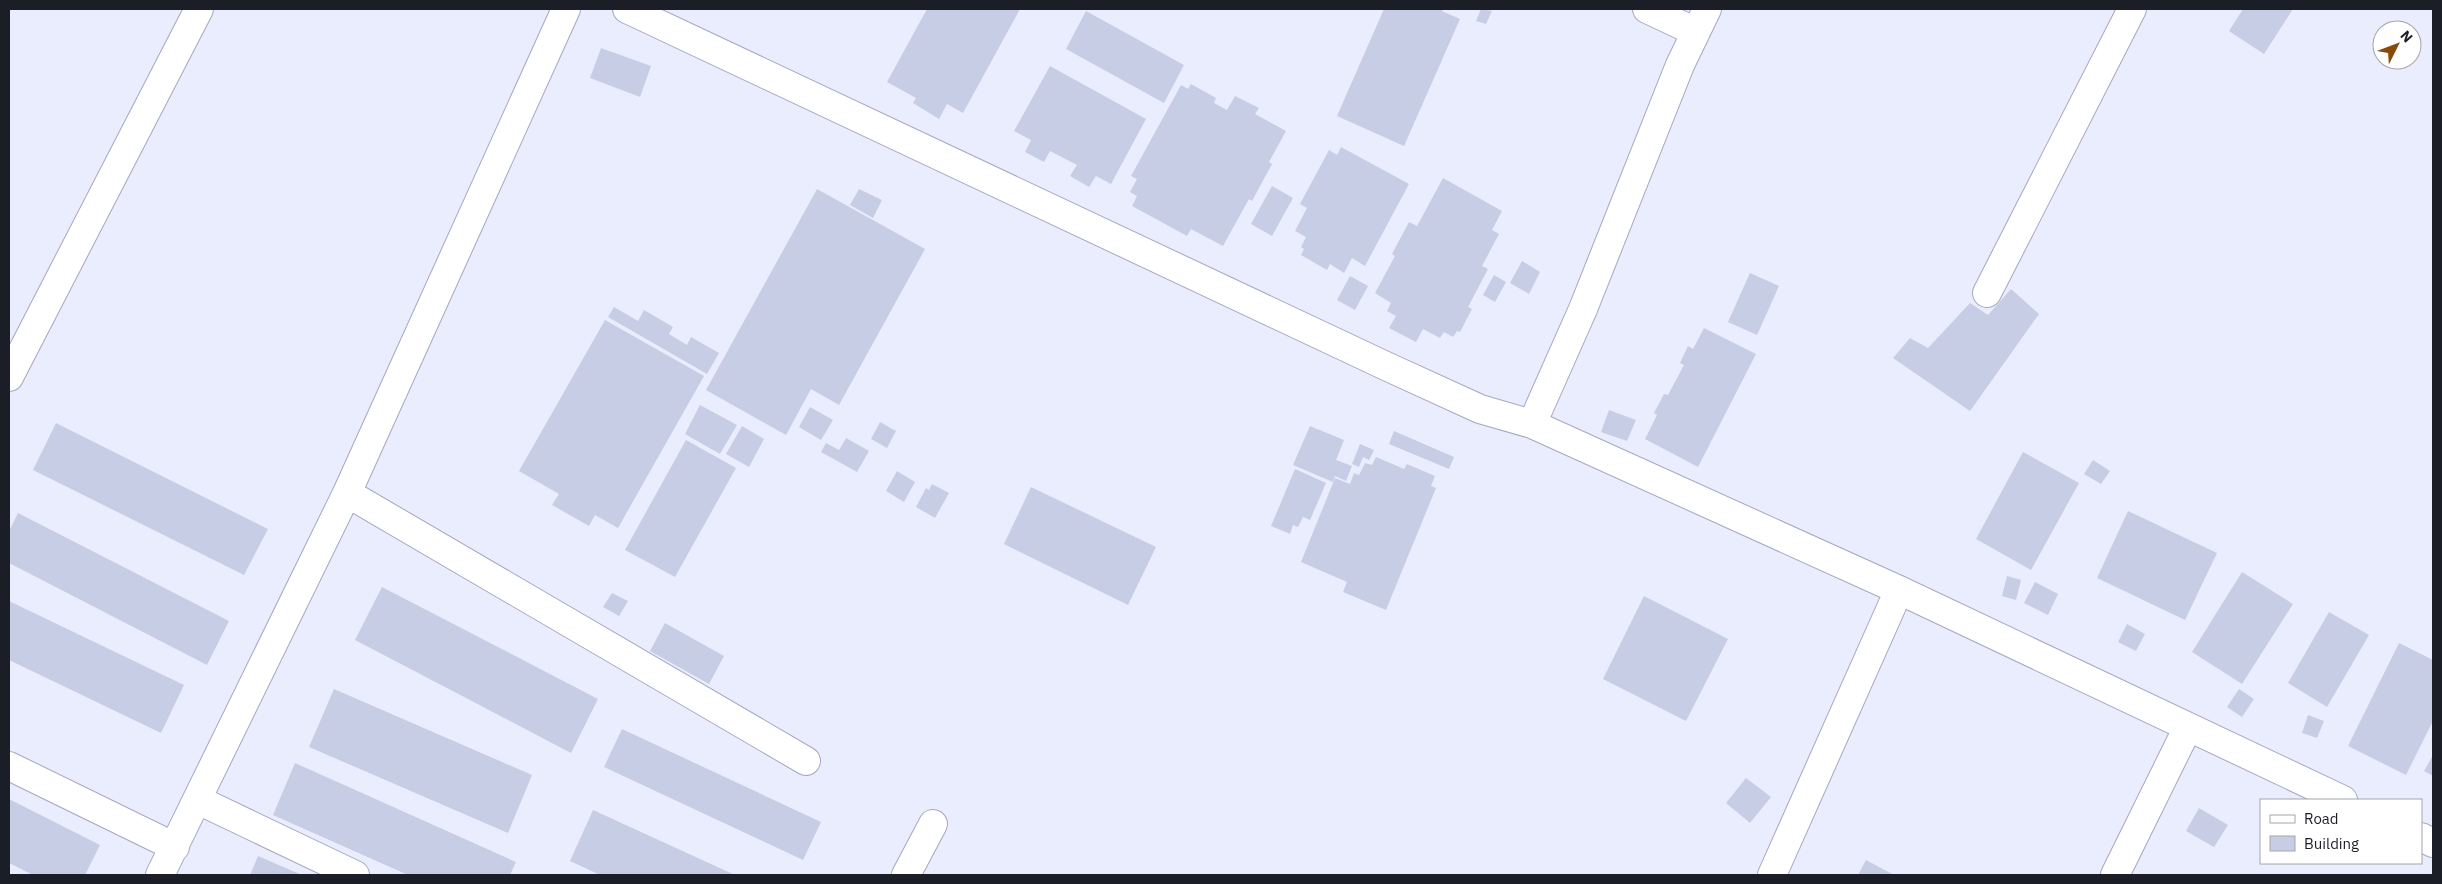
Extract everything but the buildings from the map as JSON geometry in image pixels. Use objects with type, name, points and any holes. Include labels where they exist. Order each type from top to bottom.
[{"type":"street","points":[[9,377],[199,9]]},
{"type":"street","points":[[160,875],[347,493],[566,9]]},
{"type":"street","points":[[627,9],[1404,374],[1480,409],[1532,424],[1899,590],[2341,799]]},
{"type":"street","points":[[1532,424],[1582,309],[1680,65],[1702,20],[1647,9]]},
{"type":"street","points":[[1987,293],[2132,9]]},
{"type":"street","points":[[347,493],[806,761]]},
{"type":"street","points":[[1772,875],[1899,590]]},
{"type":"street","points":[[2115,875],[2188,726]]},
{"type":"street","points":[[9,766],[175,847]]},
{"type":"street","points":[[198,800],[355,875]]},
{"type":"street","points":[[906,875],[933,824]]}]
